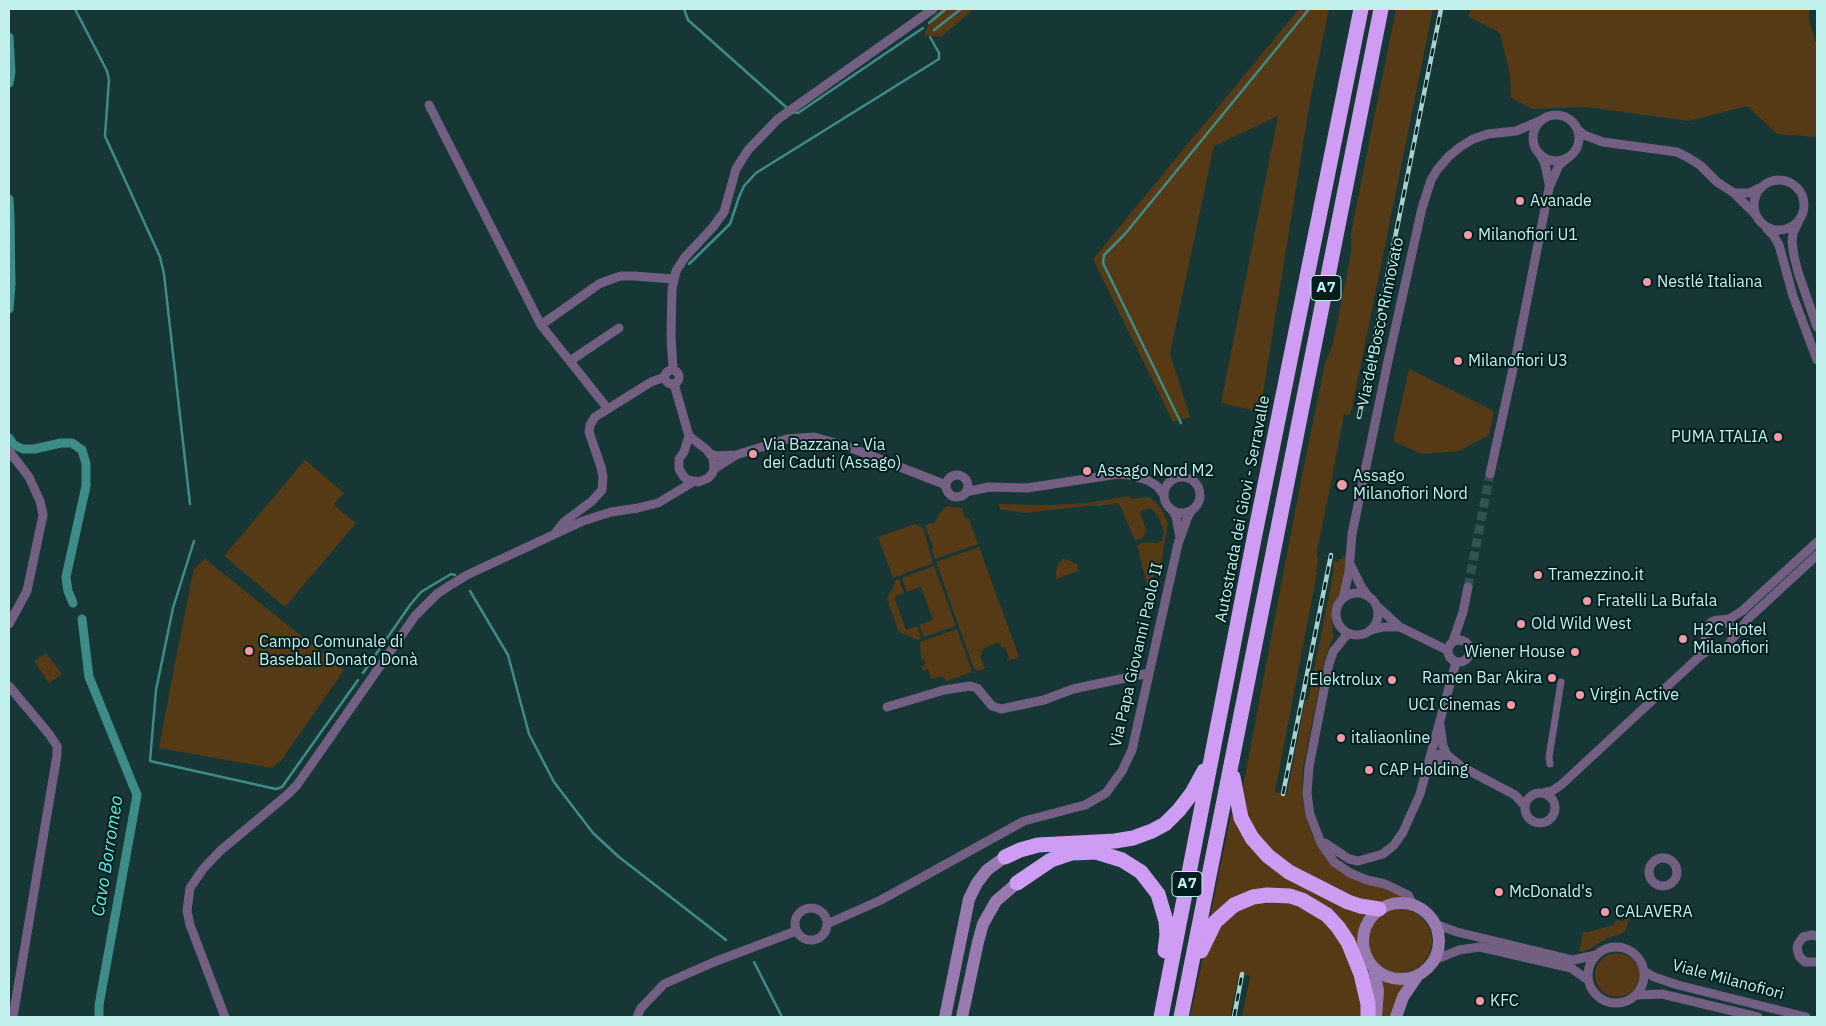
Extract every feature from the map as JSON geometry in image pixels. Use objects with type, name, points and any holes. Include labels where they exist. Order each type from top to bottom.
[{"type":"highway","name":"Autostrada dei Giovi - Serravalle","points":[[1161,1017],[1361,9]]},
{"type":"highway","name":"A7","points":[[1181,1017],[1381,9]]},
{"type":"highway","points":[[1004,857],[1038,845],[1133,838],[1165,824],[1192,793],[1213,751]]},
{"type":"highway","points":[[1232,765],[1236,798],[1241,818],[1259,848],[1277,864],[1348,902],[1379,909]]},
{"type":"highway","points":[[1017,883],[1054,859],[1072,853],[1087,852],[1105,854],[1122,860],[1147,878],[1161,900],[1167,927],[1166,946],[1152,1017]]},
{"type":"highway","points":[[1187,988],[1209,932],[1224,912],[1234,905],[1253,897],[1273,894],[1290,896],[1309,903],[1327,915],[1348,942],[1361,974],[1368,1004],[1368,1017]]},
{"type":"main road","points":[[945,1017],[969,899],[977,882],[987,870],[1004,857]]},
{"type":"main road","points":[[962,1017],[984,920],[1000,897],[1017,883]]},
{"type":"main road","points":[[1418,975],[1402,979],[1395,978],[1381,973],[1367,959],[1362,939],[1367,923],[1379,909],[1395,903],[1413,905],[1426,912],[1435,924],[1439,942],[1434,960]]},
{"type":"main road","name":"Viale Milanofiori","points":[[1396,1017],[1403,997],[1418,975],[1425,971],[1434,960]]},
{"type":"main road","points":[[1374,968],[1378,991],[1376,1017]]},
{"type":"street","points":[[673,370],[671,327],[674,279],[685,257],[720,219],[736,169],[748,150],[760,136],[795,106],[933,9]]},
{"type":"street","points":[[428,105],[541,326],[608,408]]},
{"type":"street","points":[[1549,188],[1548,173],[1534,142],[1535,130],[1542,120],[1555,115],[1568,119],[1584,135],[1603,142],[1677,152],[1700,165],[1717,182],[1734,193],[1774,236],[1779,245],[1793,296],[1817,360]]},
{"type":"street","name":"Via del Bosco Rinnovato","points":[[1348,633],[1342,629],[1336,617],[1339,603],[1347,588],[1352,534],[1388,361],[1426,193],[1437,170],[1460,147],[1488,134],[1516,130],[1542,120]]},
{"type":"street","points":[[1490,474],[1518,346],[1549,188],[1559,165],[1572,154],[1579,140],[1577,129]]},
{"type":"street","name":"Via del Bosco Rinnovato","points":[[1502,132],[1517,133],[1534,142]]},
{"type":"street","points":[[1540,153],[1546,158],[1562,160],[1592,144],[1603,142]]},
{"type":"street","points":[[1734,193],[1749,193],[1766,183],[1782,179],[1790,182],[1802,193],[1804,210],[1793,233],[1792,242],[1798,272],[1817,327]]},
{"type":"street","points":[[1755,214],[1753,205],[1755,196],[1760,188]]},
{"type":"street","points":[[1763,225],[1771,229],[1788,229],[1801,218]]},
{"type":"street","points":[[541,326],[599,284],[620,276],[674,279]]},
{"type":"street","points":[[570,362],[619,328]]},
{"type":"street","points":[[673,370],[679,373],[680,378],[674,384],[668,383],[665,377],[667,371],[673,370]]},
{"type":"street","points":[[552,536],[564,522],[592,501],[602,490],[602,467],[589,432],[590,425],[595,417],[651,382],[665,377]]},
{"type":"street","points":[[674,384],[689,436],[711,454],[717,456],[736,455],[787,439],[814,437],[846,446],[946,485]]},
{"type":"street","points":[[673,493],[680,480],[681,473],[678,464],[689,436]]},
{"type":"street","points":[[684,452],[692,447],[702,448]]},
{"type":"street","points":[[9,451],[28,477],[40,501],[43,516],[27,591],[9,624]]},
{"type":"street","points":[[711,454],[714,469]]},
{"type":"street","points":[[681,473],[688,480],[699,482],[708,478],[714,469],[736,455]]},
{"type":"street","points":[[966,492],[967,485],[962,477],[952,476],[946,485],[947,492],[953,496],[960,497],[966,492],[989,487],[1027,488],[1118,474],[1129,475],[1147,480],[1157,486],[1168,506],[1172,510],[1182,513],[1192,510],[1199,502],[1200,491],[1195,482],[1184,477],[1173,480],[1168,484],[1164,496]]},
{"type":"street","points":[[225,1017],[190,925],[187,911],[190,888],[203,869],[220,851],[297,785],[399,639],[427,604],[448,586],[552,536],[597,516],[658,503],[693,482]]},
{"type":"street","name":"Via Papa Giovanni Paolo II","points":[[1172,510],[1176,516],[1180,538]]},
{"type":"street","name":"Via Papa Giovanni Paolo II","points":[[827,924],[881,900],[1024,821],[1085,805],[1106,792],[1122,771],[1132,750],[1180,538],[1192,510]]},
{"type":"street","points":[[1717,649],[1712,647],[1706,640],[1704,632],[1712,621],[1729,619],[1742,611],[1817,542]]},
{"type":"street","points":[[1515,795],[1532,796],[1552,791],[1561,785],[1700,656],[1709,650],[1728,645],[1748,618],[1815,558]]},
{"type":"street","points":[[1349,559],[1353,572],[1368,596],[1377,606],[1400,627],[1447,650],[1449,657],[1456,662],[1464,661],[1469,656],[1470,648],[1462,625],[1468,587]]},
{"type":"street","points":[[1343,598],[1356,593],[1368,596]]},
{"type":"street","points":[[1372,630],[1378,619],[1377,606]]},
{"type":"street","points":[[1447,650],[1453,641],[1463,612]]},
{"type":"street","points":[[1721,620],[1732,628],[1733,638]]},
{"type":"street","points":[[1400,627],[1392,626],[1372,630],[1360,635],[1348,633],[1333,652],[1309,767],[1308,801],[1312,823],[1334,862],[1350,874],[1385,884],[1408,895],[1413,905]]},
{"type":"street","points":[[1453,641],[1459,639],[1467,643]]},
{"type":"street","points":[[1700,656],[1706,640]]},
{"type":"street","points":[[1317,833],[1327,846],[1349,860],[1358,861],[1384,854],[1394,845],[1403,832],[1420,794],[1456,662]]},
{"type":"street","points":[[887,707],[944,690],[970,686],[977,688],[992,706],[1001,709],[1044,700],[1072,689],[1149,673]]},
{"type":"street","points":[[1550,764],[1561,682]]},
{"type":"street","points":[[9,686],[50,734],[57,746],[13,1017]]},
{"type":"street","points":[[1440,720],[1443,746],[1447,755],[1462,767],[1515,795],[1525,806],[1529,818],[1541,822],[1552,816],[1556,794],[1561,785]]},
{"type":"street","points":[[1430,756],[1447,755]]},
{"type":"street","points":[[1430,756],[1437,761],[1462,767]]},
{"type":"street","points":[[1543,793],[1551,797],[1555,805]]},
{"type":"street","points":[[1525,806],[1532,796]]},
{"type":"street","points":[[808,908],[821,911],[827,924],[824,934],[814,940],[803,939],[794,926],[799,912],[808,908]]},
{"type":"street","points":[[1435,924],[1457,932],[1573,960],[1596,955]]},
{"type":"street","points":[[637,1017],[641,1008],[664,984],[714,962],[796,931]]},
{"type":"street","points":[[1817,936],[1803,937],[1797,948],[1799,956],[1804,962],[1817,962]]},
{"type":"street","name":"Viale Milanofiori","points":[[1434,960],[1459,950],[1480,947],[1571,968],[1588,980],[1596,995],[1610,1003],[1624,1002],[1636,995],[1662,994],[1758,1017]]},
{"type":"street","points":[[1588,980],[1588,971],[1596,955],[1604,949],[1614,947],[1628,949],[1638,958],[1644,971],[1641,988],[1636,995]]},
{"type":"street","name":"Viale Milanofiori","points":[[1644,971],[1654,977],[1678,985],[1806,1017]]},
{"type":"shaded area","points":[[942,9],[974,9],[941,37],[924,35],[932,17]]},
{"type":"shaded area","points":[[1299,9],[1329,9],[1310,101],[1260,412],[1221,403],[1278,116],[1214,146],[1170,353],[1190,417],[1173,422],[1093,259]]},
{"type":"shaded area","points":[[1396,9],[1433,9],[1352,408],[1349,415],[1344,414],[1317,551],[1317,557],[1319,558],[1317,573],[1275,792],[1287,794],[1305,700],[1308,700],[1334,569],[1333,561],[1338,562],[1339,559],[1345,556],[1345,577],[1341,593],[1332,607],[1333,638],[1325,658],[1303,768],[1302,793],[1307,821],[1313,837],[1324,854],[1406,898],[1388,900],[1378,904],[1353,899],[1276,859],[1247,820],[1242,792],[1302,475],[1325,364],[1333,343],[1351,253],[1351,233]]},
{"type":"shaded area","points":[[1470,9],[1809,9],[1809,21],[1817,46],[1817,137],[1777,134],[1747,106],[1689,121],[1587,107],[1533,109],[1511,98],[1510,75],[1500,33],[1469,17]]},
{"type":"shaded area","points":[[1409,369],[1494,411],[1489,435],[1459,451],[1422,454],[1393,441]]},
{"type":"shaded area","points":[[305,460],[344,493],[334,505],[356,523],[285,607],[224,556]]},
{"type":"shaded area","points":[[1130,496],[1131,499],[1150,497],[1161,509],[1168,523],[1160,571],[1156,570],[1150,586],[1147,584],[1137,545],[1145,542],[1155,543],[1162,541],[1164,531],[1158,516],[1151,508],[1140,511],[1146,530],[1143,538],[1135,541],[1120,505],[1116,503],[1024,513],[1000,509],[999,504],[1052,505],[1085,503]]},
{"type":"shaded area","points":[[948,506],[962,508],[965,517],[969,519],[978,544],[935,559],[925,525],[935,522],[942,510]]},
{"type":"shaded area","points":[[915,524],[923,528],[933,563],[893,578],[878,537]]},
{"type":"shaded area","points":[[979,547],[1019,657],[1006,661],[1009,658],[1005,647],[1001,648],[1000,643],[997,643],[983,648],[984,650],[981,651],[982,655],[980,656],[984,667],[988,667],[978,671],[974,669],[936,562]]},
{"type":"shaded area","name":"Campo Comunale di Baseball Donato Donà","points":[[205,559],[344,670],[281,761],[272,768],[159,748],[194,569]]},
{"type":"shaded area","points":[[1063,559],[1077,565],[1079,571],[1056,579],[1058,564]]},
{"type":"shaded area","points":[[934,566],[956,626],[924,637],[919,625],[933,620],[921,587],[907,592],[902,578]]},
{"type":"shaded area","points":[[899,579],[904,593],[894,597],[906,630],[917,626],[921,638],[918,640],[899,632],[887,599],[895,584],[894,581]]},
{"type":"shaded area","points":[[957,629],[972,672],[946,681],[943,676],[931,679],[928,669],[923,671],[922,667],[926,662],[921,659],[920,642]]},
{"type":"shaded area","points":[[46,653],[62,674],[49,683],[34,661]]},
{"type":"shaded area","points":[[1231,815],[1233,815],[1251,844],[1367,911],[1361,922],[1358,948],[1373,983],[1353,942],[1291,892],[1210,917]]},
{"type":"shaded area","points":[[1293,900],[1324,919],[1352,962],[1364,1017],[1242,1017],[1250,976],[1239,974],[1230,1017],[1190,1017],[1205,949],[1214,928],[1250,902]]},
{"type":"shaded area","points":[[1400,909],[1418,915],[1426,923],[1432,941],[1426,959],[1418,967],[1400,973],[1382,967],[1374,959],[1368,941],[1374,923],[1382,915]]},
{"type":"shaded area","points":[[1626,915],[1630,917],[1625,931],[1607,938],[1588,950],[1579,952],[1583,932],[1613,925],[1617,920],[1623,922]]},
{"type":"shaded area","points":[[1621,953],[1633,959],[1638,967],[1638,983],[1633,991],[1625,996],[1613,997],[1601,991],[1596,983],[1595,971],[1601,959],[1609,954]]},
{"type":"shaded area","points":[[1380,978],[1393,983],[1406,984],[1396,999],[1391,1017],[1381,1017]]},
{"type":"waterway","points":[[75,9],[107,71],[109,80],[105,136],[160,257],[164,274],[190,504]]},
{"type":"waterway","points":[[684,9],[688,20],[787,108]]},
{"type":"waterway","points":[[929,23],[946,9]]},
{"type":"waterway","points":[[934,30],[961,9]]},
{"type":"waterway","points":[[1181,423],[1103,263],[1104,255],[1125,234],[1309,9]]},
{"type":"waterway","points":[[793,112],[798,113],[923,28]]},
{"type":"waterway","name":"Cavo Borromeo","points":[[9,37],[11,72],[9,83]]},
{"type":"waterway","points":[[689,264],[730,224],[744,186],[756,173],[939,59],[939,53],[930,37]]},
{"type":"waterway","name":"Cavo Borromeo","points":[[9,199],[11,285],[9,309]]},
{"type":"waterway","name":"Cavo Borromeo","points":[[9,438],[14,445],[23,449],[72,443],[82,450],[86,464],[86,486],[66,577],[68,591],[73,603]]},
{"type":"waterway","points":[[194,541],[173,608],[156,690],[150,761],[276,789],[282,787],[358,680]]},
{"type":"waterway","points":[[363,673],[421,592],[451,574],[455,575]]},
{"type":"waterway","points":[[470,591],[508,655],[529,734],[554,782],[593,833],[619,857],[726,940]]},
{"type":"waterway","name":"Cavo Borromeo","points":[[82,619],[89,677],[137,795],[99,1005],[99,1017]]},
{"type":"waterway","points":[[754,962],[782,1017]]},
{"type":"tunnel","points":[[1468,587],[1490,474]]},
{"type":"railway","points":[[1359,417],[1441,9]]},
{"type":"railway","points":[[1283,794],[1331,555]]},
{"type":"railway","points":[[1234,1017],[1242,974]]},
{"type":"place","name":"Avanade","points":[[1520,201]]},
{"type":"place","name":"Milanofiori U1","points":[[1468,235]]},
{"type":"place","name":"Nestlé Italiana","points":[[1647,282]]},
{"type":"place","name":"Milanofiori U3","points":[[1458,361]]},
{"type":"place","name":"PUMA ITALIA","points":[[1778,437]]},
{"type":"place","name":"Via Bazzana - Via dei Caduti (Assago)","points":[[753,454]]},
{"type":"place","name":"Assago Nord M2","points":[[1087,471]]},
{"type":"place","name":"Assago Milanofiori Nord","points":[[1342,485]]},
{"type":"place","name":"Tramezzino.it","points":[[1538,575]]},
{"type":"place","name":"Fratelli La Bufala","points":[[1587,601]]},
{"type":"place","name":"Old Wild West","points":[[1521,624]]},
{"type":"place","name":"H2C Hotel Milanofiori","points":[[1683,639]]},
{"type":"place","name":"Campo Comunale di Baseball Donato Donà","points":[[249,651]]},
{"type":"place","name":"Wiener House","points":[[1575,652]]},
{"type":"place","name":"Ramen Bar Akira","points":[[1552,678]]},
{"type":"place","name":"Elektrolux","points":[[1392,680]]},
{"type":"place","name":"Virgin Active","points":[[1580,695]]},
{"type":"place","name":"UCI Cinemas","points":[[1511,705]]},
{"type":"place","name":"italiaonline","points":[[1341,738]]},
{"type":"place","name":"CAP Holding","points":[[1369,770]]},
{"type":"place","name":"McDonald's","points":[[1499,892]]},
{"type":"place","name":"CALAVERA","points":[[1605,912]]},
{"type":"place","name":"KFC","points":[[1480,1001]]}]
